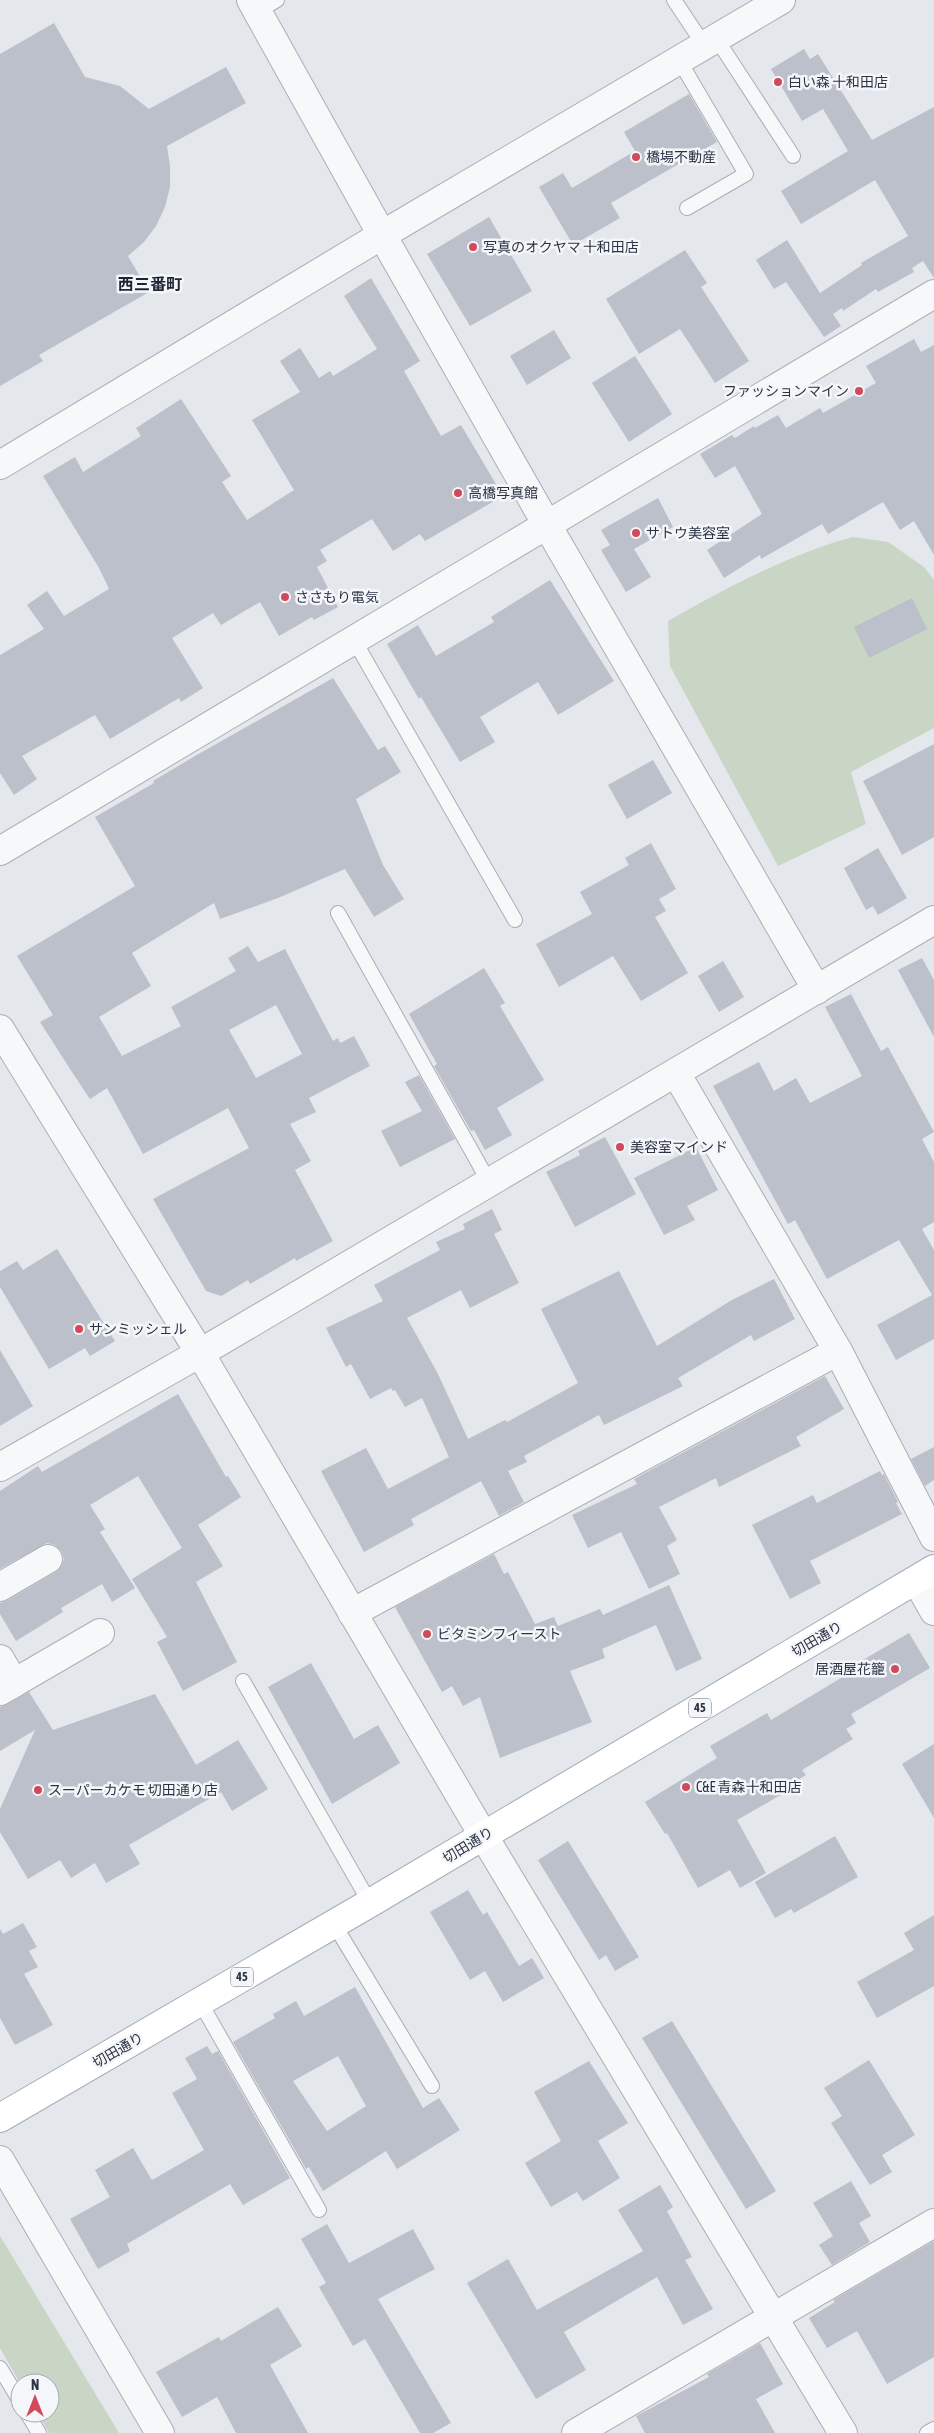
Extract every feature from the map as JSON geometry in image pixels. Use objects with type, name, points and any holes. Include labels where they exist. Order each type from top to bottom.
[{"type":"main road","name":"切田通り","points":[[0,2118],[370,1903],[926,1575]]},
{"type":"street","points":[[0,465],[382,235],[781,0]]},
{"type":"street","points":[[262,4],[382,235],[547,525],[817,990]]},
{"type":"street","points":[[0,851],[934,294]]},
{"type":"street","points":[[0,1467],[200,1353],[934,920]]},
{"type":"street","points":[[0,1029],[200,1353],[483,1836],[844,2433]]},
{"type":"street","points":[[676,1073],[838,1351],[934,1537]]},
{"type":"street","points":[[352,1613],[838,1351]]},
{"type":"street","points":[[0,1587],[48,1559]]},
{"type":"street","points":[[926,1575],[934,1611]]},
{"type":"street","points":[[0,1660],[7,1687],[100,1633]]},
{"type":"street","points":[[0,2160],[160,2433]]},
{"type":"street","points":[[576,2433],[934,2223]]},
{"type":"lane","points":[[674,0],[710,42],[793,156]]},
{"type":"lane","points":[[679,60],[746,174],[687,208]]},
{"type":"lane","points":[[354,640],[515,920]]},
{"type":"lane","points":[[338,913],[489,1182]]},
{"type":"lane","points":[[243,1681],[370,1903]]},
{"type":"lane","points":[[334,1924],[432,2086]]},
{"type":"lane","points":[[200,2002],[319,2210]]},
{"type":"lane","points":[[0,2368],[10,2384]]},
{"type":"lane","points":[[927,2433],[934,2429]]},
{"type":"green space","points":[[853,537],[888,542],[924,567],[934,580],[934,728],[851,772],[866,824],[778,866],[670,666],[668,621],[734,585],[782,562]]},
{"type":"green space","points":[[0,2236],[119,2433],[49,2433],[44,2423],[60,2423],[60,2373],[14,2373],[0,2348]]},
{"type":"building","points":[[54,23],[85,77],[120,86],[149,109],[226,67],[246,103],[167,146],[170,166],[170,187],[165,207],[156,226],[144,242],[128,256],[149,292],[39,355],[43,361],[0,386],[0,54]]},
{"type":"building","points":[[804,49],[810,59],[818,54],[872,140],[934,107],[934,278],[923,261],[912,268],[914,272],[878,292],[876,289],[843,311],[842,308],[833,314],[841,326],[824,337],[786,282],[774,289],[756,260],[787,240],[820,293],[862,265],[861,263],[908,236],[875,180],[801,224],[781,191],[848,151],[823,109],[802,121],[771,69]]},
{"type":"building","points":[[689,94],[717,142],[611,203],[620,218],[573,245],[539,187],[563,173],[572,188],[635,151],[624,132]]},
{"type":"building","points":[[489,217],[532,291],[470,326],[427,254]]},
{"type":"building","points":[[685,250],[707,283],[701,287],[749,361],[715,383],[680,329],[639,354],[606,299]]},
{"type":"building","points":[[371,278],[420,361],[404,371],[441,436],[461,425],[503,496],[425,541],[420,534],[393,551],[372,519],[320,550],[327,561],[317,567],[338,607],[314,620],[312,617],[279,636],[260,602],[221,625],[213,613],[172,638],[203,688],[181,702],[179,698],[110,739],[95,715],[22,756],[37,779],[14,795],[0,773],[0,655],[44,629],[27,605],[47,591],[64,616],[109,589],[99,568],[43,476],[75,457],[83,472],[141,436],[136,428],[181,399],[231,476],[222,482],[247,520],[294,490],[252,420],[300,392],[280,361],[300,348],[319,378],[330,371],[333,376],[377,349],[344,296]]},
{"type":"building","points":[[554,330],[571,358],[527,385],[510,356]]},
{"type":"building","points":[[914,339],[921,352],[934,345],[934,555],[914,521],[900,530],[883,502],[828,534],[822,524],[761,559],[760,555],[724,578],[707,550],[762,514],[735,466],[715,478],[700,454],[732,435],[735,438],[754,426],[755,428],[778,415],[786,428],[820,408],[823,413],[876,383],[866,366]]},
{"type":"building","points":[[635,356],[672,414],[629,442],[592,383]]},
{"type":"building","points":[[658,498],[673,527],[634,549],[651,577],[626,592],[601,550],[610,545],[601,530]]},
{"type":"building","points":[[550,580],[614,681],[558,715],[538,682],[480,717],[495,742],[460,762],[421,697],[419,699],[387,644],[418,625],[436,656],[494,622],[491,617]]},
{"type":"building","points":[[912,598],[927,629],[869,658],[854,627]]},
{"type":"building","points":[[333,678],[378,750],[385,746],[401,772],[356,799],[383,865],[404,899],[374,917],[345,869],[278,898],[220,919],[214,903],[132,953],[151,986],[99,1017],[122,1056],[181,1026],[171,1007],[236,971],[228,958],[248,946],[258,962],[285,949],[333,1041],[338,1038],[340,1043],[354,1036],[370,1066],[309,1098],[316,1112],[290,1124],[311,1161],[295,1170],[333,1241],[296,1261],[295,1258],[250,1284],[248,1280],[221,1296],[206,1291],[153,1199],[249,1148],[228,1108],[143,1154],[107,1088],[90,1099],[40,1022],[53,1015],[17,956],[135,886],[95,817],[154,783],[153,781]],"holes":[[[276,1005],[302,1054],[256,1078],[229,1030]]]},
{"type":"building","points":[[934,744],[934,837],[902,855],[863,781]]},
{"type":"building","points":[[653,760],[672,793],[627,819],[608,785]]},
{"type":"building","points":[[651,843],[676,889],[659,899],[666,911],[655,917],[688,973],[641,1001],[613,956],[559,987],[536,944],[592,914],[580,892],[629,865],[625,858]]},
{"type":"building","points":[[878,848],[907,898],[878,915],[873,906],[866,910],[844,868]]},
{"type":"building","points":[[922,958],[934,980],[934,1037],[898,970]]},
{"type":"building","points":[[723,961],[744,997],[719,1012],[698,976]]},
{"type":"building","points":[[484,968],[505,1003],[500,1006],[544,1080],[497,1108],[512,1135],[485,1150],[474,1130],[471,1131],[434,1066],[437,1064],[409,1014]]},
{"type":"building","points":[[851,994],[881,1051],[888,1047],[934,1132],[922,1139],[934,1162],[934,1222],[922,1229],[934,1250],[934,1339],[896,1360],[877,1325],[932,1295],[899,1240],[827,1279],[795,1220],[788,1224],[713,1086],[759,1062],[774,1091],[796,1078],[810,1103],[862,1076],[825,1007]]},
{"type":"building","points":[[419,1075],[455,1139],[400,1167],[381,1131],[422,1111],[405,1082]]},
{"type":"building","points":[[605,1137],[636,1194],[575,1227],[546,1172],[580,1155],[578,1151]]},
{"type":"building","points":[[696,1147],[718,1190],[687,1206],[695,1220],[664,1235],[634,1178]]},
{"type":"building","points":[[492,1209],[502,1230],[494,1234],[519,1283],[470,1308],[461,1290],[407,1318],[438,1374],[468,1439],[505,1420],[507,1422],[578,1383],[541,1309],[619,1271],[657,1346],[732,1300],[774,1279],[795,1319],[754,1341],[751,1335],[678,1378],[683,1386],[604,1425],[599,1415],[524,1456],[527,1462],[508,1471],[524,1502],[499,1516],[481,1481],[411,1519],[414,1525],[364,1552],[321,1471],[366,1448],[388,1489],[449,1457],[422,1398],[405,1407],[395,1390],[393,1391],[391,1388],[370,1399],[351,1364],[346,1367],[326,1328],[383,1301],[374,1285],[440,1250],[436,1242],[465,1229],[463,1224]]},
{"type":"building","points":[[57,1249],[115,1341],[90,1356],[85,1348],[49,1369],[0,1287],[0,1271],[17,1261],[23,1270]]},
{"type":"building","points":[[0,1350],[33,1406],[0,1426]]},
{"type":"building","points":[[825,1376],[844,1409],[796,1437],[801,1446],[719,1487],[716,1478],[659,1507],[677,1540],[667,1546],[680,1574],[649,1589],[621,1532],[588,1548],[572,1515],[637,1484],[634,1479]]},
{"type":"building","points":[[178,1394],[226,1477],[228,1476],[241,1497],[198,1525],[223,1566],[196,1582],[237,1662],[183,1691],[157,1642],[167,1637],[132,1579],[182,1548],[138,1476],[90,1505],[105,1529],[100,1532],[135,1588],[112,1602],[102,1584],[61,1608],[63,1612],[16,1641],[0,1614],[0,1603],[56,1572],[61,1567],[64,1559],[61,1551],[55,1545],[47,1543],[0,1569],[0,1491],[38,1466],[42,1472]]},
{"type":"building","points":[[934,1447],[934,1480],[925,1486],[911,1459]]},
{"type":"building","points":[[880,1471],[882,1475],[884,1474],[902,1514],[810,1561],[821,1583],[790,1599],[752,1525],[813,1495],[817,1503]]},
{"type":"building","points":[[494,1554],[504,1574],[508,1572],[535,1624],[554,1617],[558,1626],[600,1609],[603,1615],[669,1585],[702,1659],[676,1671],[656,1625],[602,1649],[605,1658],[570,1671],[592,1722],[500,1758],[480,1697],[463,1706],[452,1686],[442,1692],[395,1607]]},
{"type":"building","points":[[909,1633],[930,1668],[851,1714],[856,1723],[846,1729],[853,1739],[802,1770],[806,1775],[782,1790],[784,1793],[737,1820],[766,1873],[740,1888],[730,1870],[698,1888],[667,1833],[665,1834],[645,1802],[717,1758],[710,1746],[767,1713],[771,1720],[846,1675],[844,1671]]},
{"type":"building","points":[[311,1663],[354,1739],[378,1725],[400,1763],[332,1804],[268,1687]]},
{"type":"building","points":[[29,1692],[53,1730],[155,1694],[196,1765],[238,1740],[268,1789],[232,1811],[221,1792],[129,1845],[140,1864],[106,1883],[95,1863],[71,1878],[60,1860],[28,1879],[0,1832],[0,1809],[35,1730],[0,1751],[0,1707]]},
{"type":"building","points":[[934,1744],[934,1818],[902,1764]]},
{"type":"building","points":[[835,1836],[858,1877],[794,1913],[791,1909],[775,1918],[755,1882]]},
{"type":"building","points":[[568,1841],[639,1957],[615,1971],[606,1955],[599,1960],[538,1860]]},
{"type":"building","points":[[468,1890],[483,1915],[487,1912],[519,1966],[532,1958],[544,1978],[503,2002],[485,1971],[470,1980],[430,1912]]},
{"type":"building","points":[[934,1915],[934,1986],[877,2018],[857,1982],[914,1950],[904,1933]]},
{"type":"building","points":[[23,1923],[37,1947],[29,1951],[38,1967],[24,1974],[53,2025],[15,2045],[0,2018],[0,1929],[3,1934]]},
{"type":"building","points":[[355,1987],[423,2108],[439,2098],[460,2130],[397,2169],[386,2151],[323,2191],[309,2167],[306,2169],[233,2042],[275,2018],[273,2014],[296,2001],[304,2016]],"holes":[[[338,2056],[366,2106],[327,2131],[293,2081]]]},
{"type":"building","points":[[672,2021],[776,2191],[746,2209],[642,2038]]},
{"type":"building","points":[[207,2046],[212,2054],[218,2051],[290,2178],[243,2205],[230,2184],[127,2244],[130,2251],[98,2269],[70,2219],[110,2197],[95,2170],[133,2148],[152,2180],[204,2150],[172,2093],[197,2079],[185,2058]]},
{"type":"building","points":[[869,2060],[915,2135],[882,2155],[892,2172],[870,2185],[831,2123],[842,2116],[824,2088]]},
{"type":"building","points":[[589,2061],[628,2123],[598,2141],[620,2178],[583,2201],[577,2192],[551,2207],[525,2163],[561,2141],[534,2092]]},
{"type":"building","points":[[851,2181],[871,2216],[859,2223],[870,2242],[832,2265],[819,2245],[833,2236],[813,2203]]},
{"type":"building","points":[[660,2185],[673,2207],[667,2211],[692,2257],[685,2260],[713,2309],[683,2325],[657,2277],[564,2332],[586,2370],[536,2399],[467,2283],[508,2259],[537,2310],[643,2251],[618,2210]]},
{"type":"building","points":[[327,2224],[349,2263],[413,2229],[435,2269],[378,2299],[451,2423],[433,2433],[420,2433],[365,2339],[353,2346],[319,2287],[326,2283],[301,2239]]},
{"type":"building","points":[[934,2241],[934,2357],[887,2384],[857,2331],[827,2348],[809,2318],[835,2302],[833,2300]]},
{"type":"building","points":[[278,2307],[302,2346],[270,2365],[308,2433],[236,2433],[217,2397],[182,2417],[156,2372],[219,2337],[221,2341]]},
{"type":"building","points":[[760,2343],[783,2384],[756,2399],[775,2433],[645,2433],[636,2416],[709,2377],[707,2374]]},
{"type":"place","name":"白い森 十和田店","points":[[778,82]]},
{"type":"place","name":"橋場不動産","points":[[636,157]]},
{"type":"place","name":"写真のオクヤマ 十和田店","points":[[473,247]]},
{"type":"place","name":"ファッションマイン","points":[[859,391]]},
{"type":"place","name":"高橋写真館","points":[[458,493]]},
{"type":"place","name":"サトウ美容室","points":[[636,533]]},
{"type":"place","name":"ささもり電気","points":[[285,597]]},
{"type":"place","name":"美容室マインド","points":[[620,1147]]},
{"type":"place","name":"サンミッシェル","points":[[79,1329]]},
{"type":"place","name":"ビタミンフィースト","points":[[427,1634]]},
{"type":"place","name":"居酒屋花籠","points":[[895,1669]]},
{"type":"place","name":"C&E 青森十和田店","points":[[686,1787]]},
{"type":"place","name":"スーパーカケモ 切田通り店","points":[[38,1790]]},
{"type":"district","name":"西三番町","points":[[150,284]]}]
